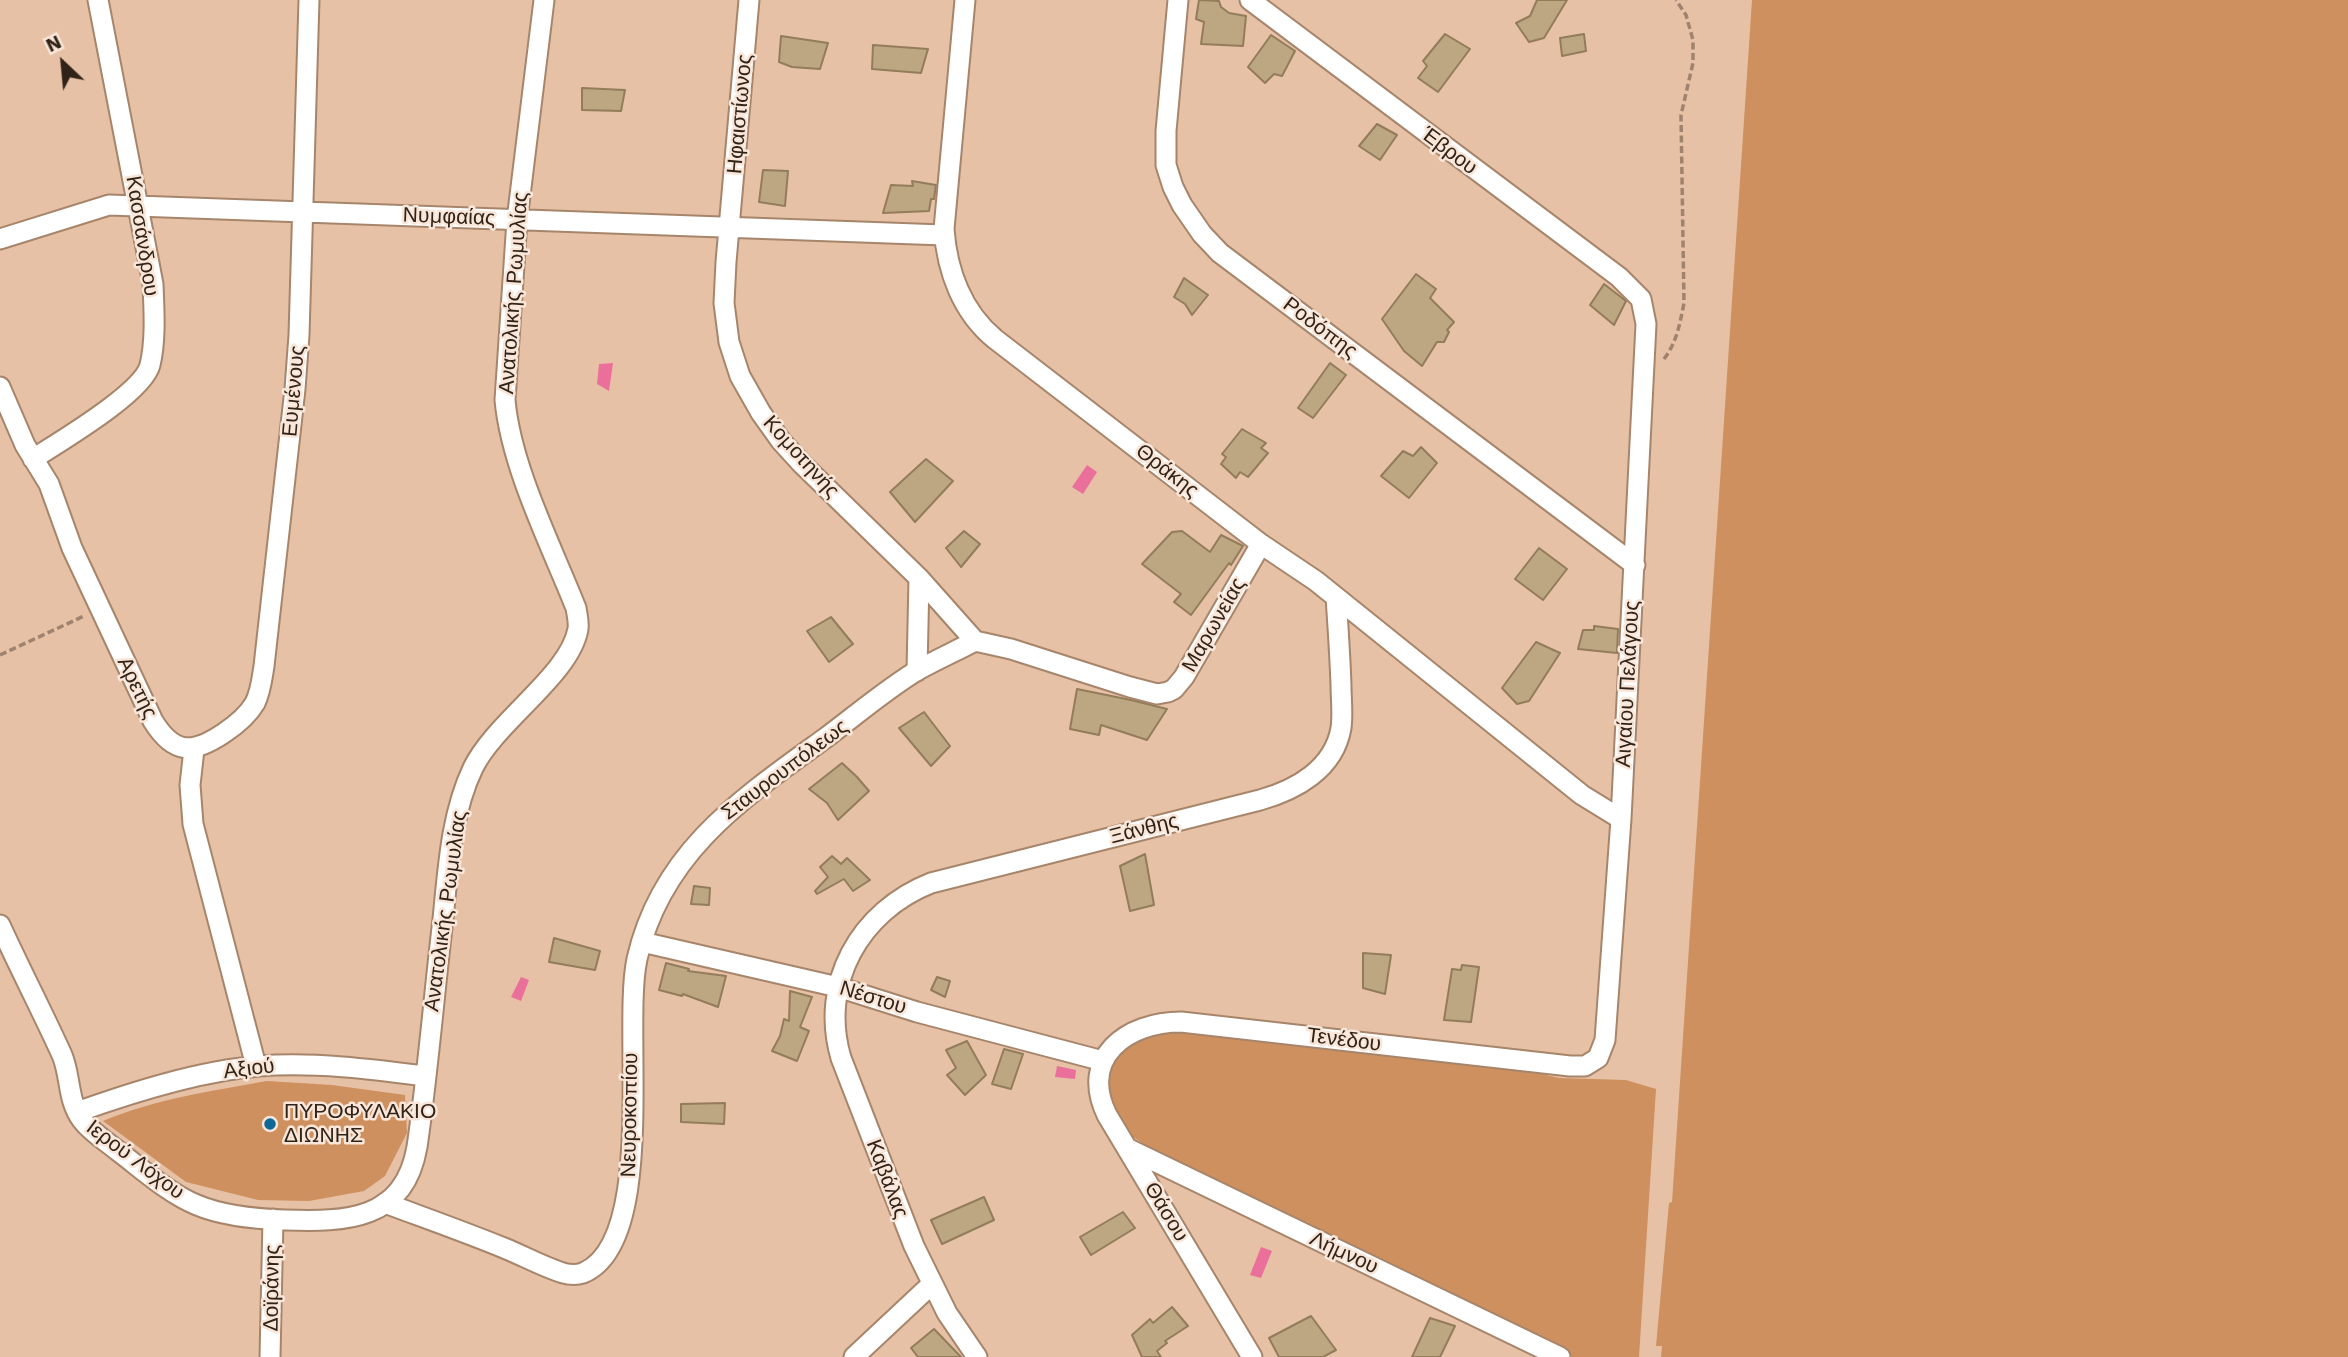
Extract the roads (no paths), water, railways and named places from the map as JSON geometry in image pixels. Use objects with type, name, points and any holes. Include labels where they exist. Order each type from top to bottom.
[{"type":"street","name":"Κασσάνδρου","points":[[33,459],[124,398],[150,368],[154,323],[153,284],[98,0]]},
{"type":"street","name":"Ευμένους","points":[[194,748],[213,740],[245,717],[256,701],[262,678],[295,389],[304,212],[309,0]]},
{"type":"street","name":"Ανατολικής Ρωμυλίας","points":[[273,1219],[338,1220],[367,1214],[385,1203],[404,1183],[415,1161],[447,879],[461,798],[487,745],[562,663],[573,645],[578,629],[576,608],[523,476],[506,411],[505,387],[517,220],[544,0]]},
{"type":"street","name":"Ηφαιστίωνος","points":[[729,228],[749,0]]},
{"type":"street","name":"Θράκης","points":[[965,0],[944,235],[949,266],[967,308],[986,331],[1261,544],[1316,581],[1583,795],[1621,819]]},
{"type":"street","name":"Ροδόπης","points":[[1178,0],[1166,131],[1166,165],[1182,205],[1202,234],[1220,253],[1635,565]]},
{"type":"street","name":"Έβρου","points":[[1250,0],[1619,277],[1638,295],[1644,306]]},
{"type":"street","name":"Νυμφαίας","points":[[0,239],[109,205],[944,235]]},
{"type":"street","name":"Κομοτηνής","points":[[729,228],[724,288],[726,318],[732,352],[745,386],[772,428],[802,464],[919,578],[975,641]]},
{"type":"street","name":"Αιγαίου Πελάγους","points":[[1597,1060],[1605,1040],[1621,819],[1646,324],[1644,306]]},
{"type":"street","name":"Αρετής","points":[[0,387],[25,445],[49,484],[69,540],[157,728],[172,744],[186,749],[194,748]]},
{"type":"street","name":"Μαρωνείας","points":[[975,641],[1011,649],[1130,687],[1157,694],[1168,692],[1184,677],[1261,544]]},
{"type":"street","points":[[917,671],[919,578]]},
{"type":"street","name":"Ξάνθης","points":[[838,987],[848,955],[861,935],[886,909],[919,887],[948,877],[1260,800],[1288,791],[1307,780],[1331,753],[1341,726],[1336,597]]},
{"type":"street","name":"Σταυρουπόλεως","points":[[642,942],[667,882],[712,826],[779,771],[917,671],[975,641]]},
{"type":"street","points":[[194,748],[190,785],[193,824],[256,1066]]},
{"type":"street","name":"Ιερού Λόχου","points":[[0,925],[62,1056],[77,1112],[93,1132],[189,1201],[220,1212],[273,1219]]},
{"type":"street","name":"Νέστου","points":[[642,942],[838,987],[917,1012],[1104,1061]]},
{"type":"street","name":"Νευροκοπίου","points":[[385,1203],[502,1247],[561,1273],[579,1274],[592,1268],[617,1234],[630,1181],[632,991],[642,942]]},
{"type":"street","name":"Καβάλας","points":[[838,987],[834,1018],[841,1058],[904,1224],[947,1313],[977,1357]]},
{"type":"street","name":"Τενέδου","points":[[1104,1061],[1115,1045],[1132,1032],[1153,1024],[1181,1022],[1570,1066],[1585,1066],[1597,1060]]},
{"type":"street","name":"Θάσου","points":[[1104,1061],[1099,1077],[1100,1097],[1111,1123],[1252,1357]]},
{"type":"street","name":"Αξιού","points":[[77,1112],[180,1081],[256,1066],[332,1066],[425,1076]]},
{"type":"street","name":"Λήμνου","points":[[1128,1149],[1560,1357]]},
{"type":"street","name":"Δοϊράνης","points":[[270,1357],[273,1219]]},
{"type":"street","points":[[854,1357],[932,1284]]},
{"type":"place","name":"ΠΥΡΟΦΥΛΑΚΙΟ ΔΙΩΝΗΣ","points":[[270,1124]]}]
